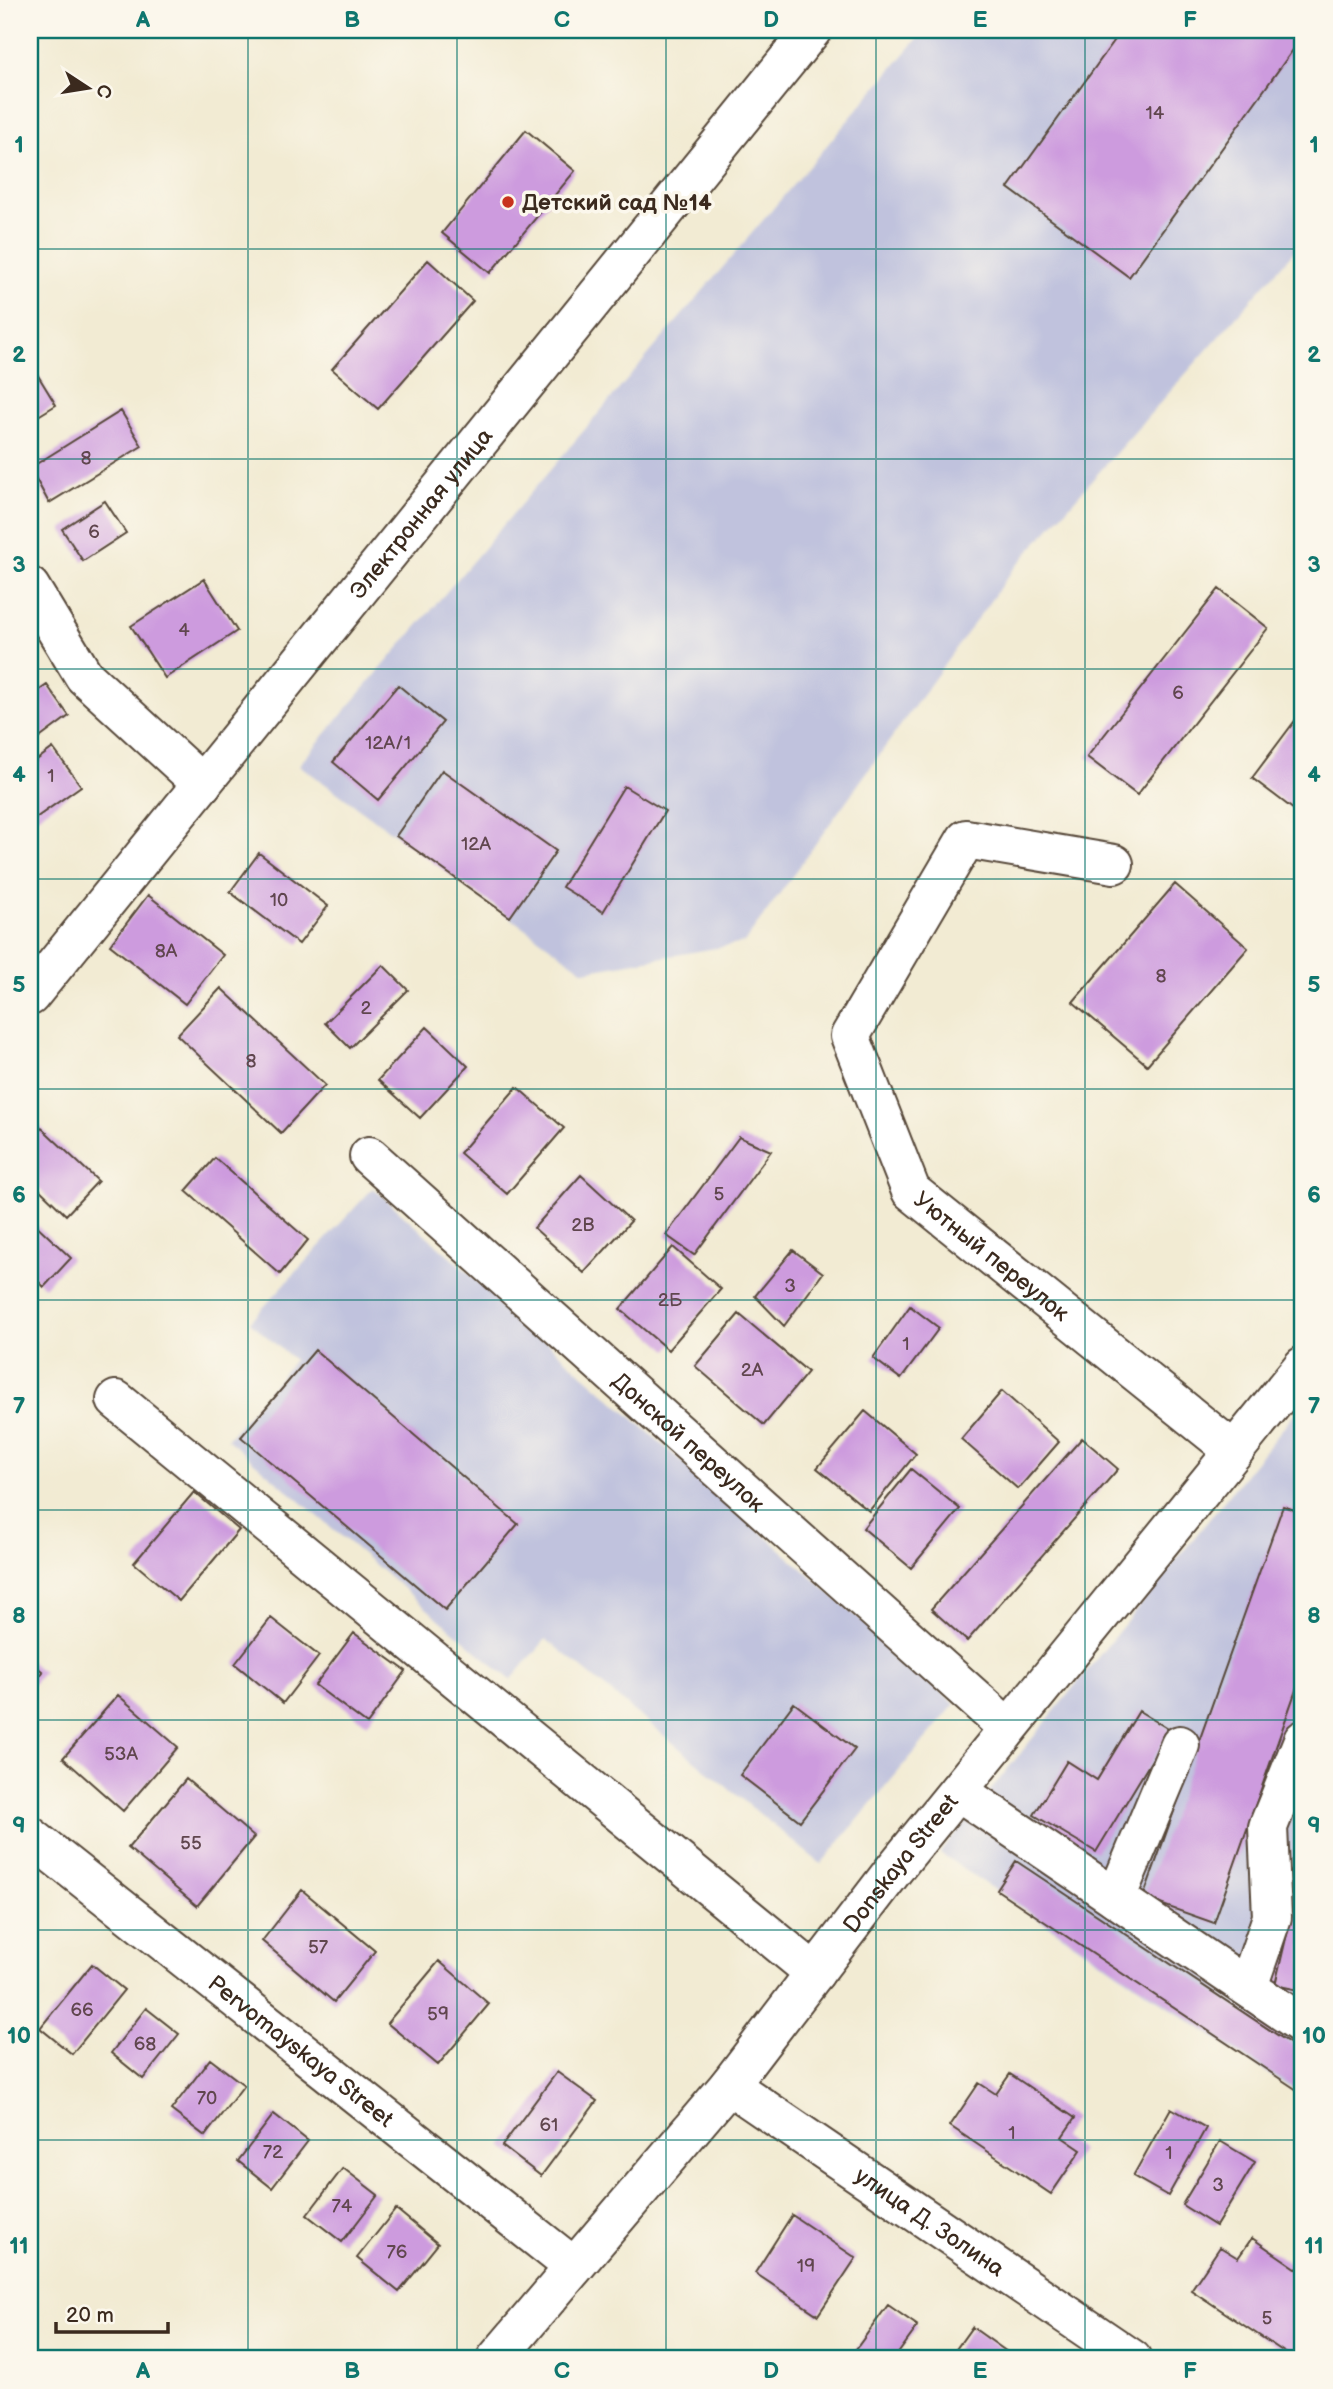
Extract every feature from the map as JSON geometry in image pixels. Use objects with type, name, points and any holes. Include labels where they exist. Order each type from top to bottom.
[{"type":"street","name":"Электронная улица","points":[[30,996],[813,30]]},
{"type":"street","points":[[30,587],[84,676],[202,784]]},
{"type":"street","name":"Уютный переулок","points":[[1114,864],[966,839],[850,1036],[911,1191],[1234,1451]]},
{"type":"street","name":"Донской переулок","points":[[369,1156],[1008,1728]]},
{"type":"street","name":"Donskaya Street","points":[[496,2359],[729,2085],[1008,1728],[1303,1366]]},
{"type":"street","points":[[116,1400],[815,1973]]},
{"type":"street","points":[[1248,1987],[1272,1917],[1268,1827],[1303,1740]]},
{"type":"street","points":[[1116,1898],[1180,1745]]},
{"type":"street","points":[[958,1791],[1303,2025]]},
{"type":"street","name":"Pervomayskaya Street","points":[[30,1836],[574,2267]]},
{"type":"street","name":"улица Д. Золина","points":[[729,2085],[1132,2359]]},
{"type":"shaded area","points":[[925,30],[1303,30],[1303,241],[1011,572],[744,943],[584,971],[299,765]]},
{"type":"shaded area","points":[[373,1188],[955,1704],[821,1864],[546,1639],[511,1680],[227,1439],[294,1360],[250,1322]]},
{"type":"shaded area","points":[[1303,1403],[1303,2097],[940,1853]]},
{"type":"building","points":[[1122,30],[1303,30],[1303,36],[1129,277],[1008,188]]},
{"type":"building","name":"Детский сад №14","points":[[526,130],[575,171],[490,273],[442,233]]},
{"type":"building","points":[[428,260],[473,301],[378,409],[332,369]]},
{"type":"building","points":[[34,369],[56,405],[30,421],[30,372]]},
{"type":"building","points":[[121,411],[142,446],[49,503],[30,468]]},
{"type":"building","points":[[105,501],[126,533],[83,561],[62,529]]},
{"type":"building","points":[[204,579],[237,631],[165,678],[131,626]]},
{"type":"building","points":[[1219,589],[1268,628],[1137,795],[1087,757]]},
{"type":"building","points":[[47,685],[69,716],[30,745],[30,697]]},
{"type":"building","points":[[398,685],[443,722],[378,800],[333,762]]},
{"type":"building","points":[[1303,710],[1303,814],[1302,816],[1252,778]]},
{"type":"building","points":[[53,748],[81,786],[30,822],[30,765]]},
{"type":"building","points":[[442,770],[556,851],[510,917],[396,836]]},
{"type":"building","points":[[624,786],[665,811],[603,912],[562,887]]},
{"type":"building","points":[[259,853],[328,906],[299,944],[230,892]]},
{"type":"building","points":[[1175,884],[1248,948],[1147,1065],[1073,1002]]},
{"type":"building","points":[[148,895],[223,955],[185,1004],[110,945]]},
{"type":"building","points":[[383,965],[408,990],[350,1048],[325,1023]]},
{"type":"building","points":[[221,988],[325,1085],[281,1133],[177,1035]]},
{"type":"building","points":[[427,1027],[468,1066],[420,1118],[378,1080]]},
{"type":"building","points":[[517,1087],[564,1128],[507,1194],[460,1153]]},
{"type":"building","points":[[30,1117],[98,1181],[66,1215],[37,1187],[30,1195]]},
{"type":"building","points":[[739,1137],[771,1151],[694,1255],[666,1235]]},
{"type":"building","points":[[215,1158],[308,1240],[280,1274],[186,1191]]},
{"type":"building","points":[[581,1175],[631,1221],[584,1273],[534,1228]]},
{"type":"building","points":[[30,1219],[71,1258],[44,1287],[30,1273]]},
{"type":"building","points":[[673,1247],[721,1289],[668,1350],[620,1309]]},
{"type":"building","points":[[793,1250],[823,1273],[784,1326],[755,1296]]},
{"type":"building","points":[[910,1306],[939,1328],[901,1379],[873,1358]]},
{"type":"building","points":[[739,1314],[808,1372],[764,1425],[695,1366]]},
{"type":"building","points":[[315,1350],[518,1524],[445,1610],[241,1437]]},
{"type":"building","points":[[1002,1391],[1059,1442],[1018,1489],[961,1439]]},
{"type":"building","points":[[865,1411],[916,1454],[869,1511],[817,1468]]},
{"type":"building","points":[[1082,1438],[1118,1469],[967,1641],[931,1609]]},
{"type":"building","points":[[911,1469],[960,1509],[911,1568],[863,1528]]},
{"type":"building","points":[[194,1492],[239,1530],[179,1601],[134,1563]]},
{"type":"building","points":[[1283,1506],[1303,1513],[1303,1670],[1214,1923],[1143,1898]]},
{"type":"building","points":[[271,1618],[319,1656],[283,1703],[235,1664]]},
{"type":"building","points":[[354,1633],[406,1671],[367,1724],[315,1685]]},
{"type":"building","points":[[30,1661],[43,1672],[30,1688]]},
{"type":"building","points":[[118,1695],[178,1747],[123,1811],[63,1758]]},
{"type":"building","points":[[794,1703],[855,1749],[800,1821],[740,1775]]},
{"type":"building","points":[[1139,1711],[1170,1730],[1096,1852],[1034,1815],[1067,1761],[1097,1780]]},
{"type":"building","points":[[186,1779],[254,1837],[197,1906],[128,1848]]},
{"type":"building","points":[[1016,1861],[1303,2052],[1303,2094],[997,1890]]},
{"type":"building","points":[[1303,1870],[1303,1991],[1275,1985]]},
{"type":"building","points":[[302,1890],[375,1951],[334,2002],[262,1941]]},
{"type":"building","points":[[439,1961],[489,2004],[438,2065],[387,2023]]},
{"type":"building","points":[[92,1964],[124,1990],[72,2054],[40,2028]]},
{"type":"building","points":[[146,2008],[179,2034],[143,2079],[111,2053]]},
{"type":"building","points":[[210,2059],[244,2085],[205,2136],[171,2110]]},
{"type":"building","points":[[557,2072],[597,2101],[541,2176],[502,2146]]},
{"type":"building","points":[[1010,2074],[1075,2118],[1062,2137],[1081,2150],[1051,2194],[950,2126],[979,2083],[996,2094]]},
{"type":"building","points":[[1171,2108],[1206,2128],[1168,2196],[1133,2176]]},
{"type":"building","points":[[274,2114],[308,2141],[272,2188],[238,2161]]},
{"type":"building","points":[[1220,2141],[1255,2162],[1216,2226],[1182,2205]]},
{"type":"building","points":[[343,2168],[378,2195],[342,2242],[307,2215]]},
{"type":"building","points":[[396,2209],[438,2244],[399,2292],[357,2258]]},
{"type":"building","points":[[792,2215],[856,2258],[818,2315],[755,2273]]},
{"type":"building","points":[[1252,2238],[1303,2273],[1303,2343],[1293,2358],[1191,2290],[1220,2247],[1238,2258]]},
{"type":"building","points":[[888,2305],[918,2326],[894,2359],[856,2359],[851,2356]]},
{"type":"building","points":[[972,2327],[1017,2359],[949,2359]]},
{"type":"place","name":"Детский сад №14","points":[[508,202]]}]
